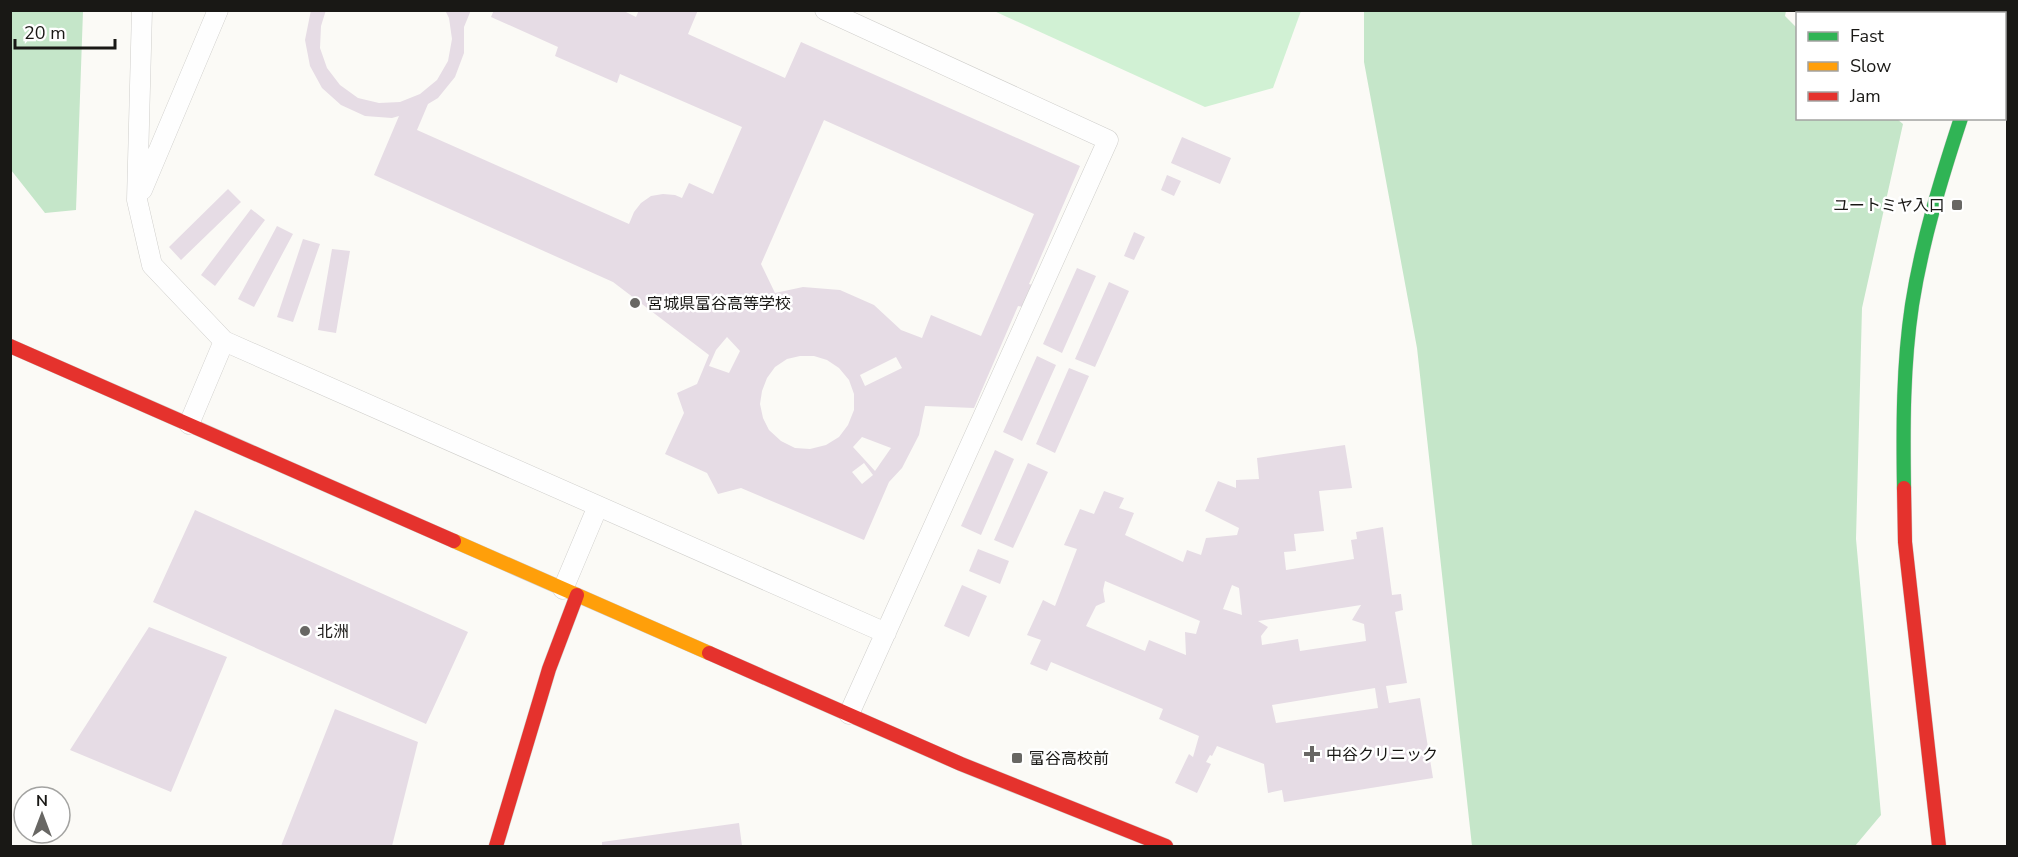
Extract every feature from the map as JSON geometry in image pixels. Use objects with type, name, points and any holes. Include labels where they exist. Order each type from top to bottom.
[{"type":"street","points":[[1939,846],[1905,542],[1904,405],[1912,305],[1932,209],[1960,120]]},
{"type":"street","points":[[10,346],[961,764],[1166,846]]},
{"type":"street","points":[[495,846],[570,592]]},
{"type":"lane","points":[[142,10],[137,200],[152,265],[224,341],[886,633]]},
{"type":"lane","points":[[137,200],[218,10]]},
{"type":"lane","points":[[825,10],[1108,140],[849,714]]},
{"type":"lane","points":[[189,424],[224,341]]},
{"type":"lane","points":[[570,592],[598,506]]},
{"type":"green space","points":[[11,10],[83,11],[76,210],[45,213],[11,170]]},
{"type":"green space","points":[[994,11],[1301,11],[1273,88],[1205,107]]},
{"type":"green space","points":[[1364,11],[1786,11],[1785,16],[1796,27],[1796,120],[1898,120],[1903,124],[1862,308],[1856,539],[1881,815],[1855,846],[1472,846],[1417,348],[1364,62]]},
{"type":"building","points":[[311,10],[326,10],[321,26],[320,48],[327,68],[340,85],[358,98],[379,103],[400,102],[420,94],[437,80],[448,61],[452,39],[449,18],[445,10],[471,10],[464,27],[464,53],[455,77],[438,98],[428,104],[417,130],[629,224],[641,203],[651,196],[663,194],[682,198],[689,183],[713,194],[742,127],[620,74],[617,83],[555,56],[558,47],[491,17],[494,10],[622,10],[636,17],[639,10],[698,10],[688,34],[785,78],[801,42],[1080,166],[1029,284],[1032,285],[1023,307],[1018,306],[974,408],[925,406],[919,435],[902,468],[889,482],[864,540],[741,488],[718,494],[707,473],[665,454],[684,413],[677,393],[697,384],[709,355],[613,282],[374,175],[399,116],[392,118],[365,116],[341,105],[322,88],[310,66],[305,40]],"holes":[[[824,120],[1034,214],[981,336],[931,315],[922,338],[901,330],[874,305],[840,290],[803,287],[775,293],[761,264]],[[727,337],[740,351],[729,373],[709,366],[716,350]],[[814,356],[827,360],[839,368],[849,380],[854,394],[854,410],[848,425],[839,437],[826,445],[810,449],[795,448],[781,441],[769,430],[763,418],[760,404],[767,378],[775,367],[787,359]],[[896,357],[902,368],[865,386],[860,375]],[[862,437],[891,448],[875,471],[853,447]],[[864,463],[873,475],[862,484],[852,472]]]},
{"type":"building","points":[[1182,137],[1231,158],[1220,184],[1171,163]]},
{"type":"building","points":[[1167,175],[1181,181],[1174,196],[1161,190]]},
{"type":"building","points":[[228,189],[241,202],[181,260],[169,247]]},
{"type":"building","points":[[251,209],[265,220],[215,286],[201,275]]},
{"type":"building","points":[[277,226],[293,234],[254,307],[238,299]]},
{"type":"building","points":[[1134,232],[1145,237],[1134,260],[1124,256]]},
{"type":"building","points":[[303,239],[320,244],[293,322],[277,317]]},
{"type":"building","points":[[332,249],[350,251],[336,333],[318,330]]},
{"type":"building","points":[[1077,268],[1096,276],[1062,353],[1043,344]]},
{"type":"building","points":[[1109,282],[1129,291],[1095,367],[1075,359]]},
{"type":"building","points":[[1037,356],[1056,365],[1022,441],[1003,432]]},
{"type":"building","points":[[1069,368],[1089,376],[1055,453],[1036,444]]},
{"type":"building","points":[[1345,445],[1352,488],[1319,491],[1324,531],[1294,534],[1296,551],[1284,552],[1286,570],[1354,559],[1351,540],[1357,539],[1356,532],[1383,527],[1392,595],[1401,594],[1403,610],[1395,612],[1407,683],[1386,686],[1389,703],[1420,698],[1433,778],[1284,802],[1282,790],[1268,793],[1264,764],[1217,746],[1206,762],[1211,764],[1197,793],[1175,783],[1189,754],[1193,757],[1199,736],[1159,719],[1163,709],[1051,662],[1047,671],[1030,664],[1041,640],[1027,635],[1043,600],[1055,606],[1077,549],[1064,545],[1080,509],[1094,514],[1104,491],[1124,498],[1119,508],[1134,513],[1125,535],[1183,562],[1187,550],[1201,555],[1206,538],[1237,535],[1239,528],[1205,511],[1218,481],[1236,488],[1236,480],[1259,479],[1257,458]],"holes":[[[1105,581],[1200,621],[1196,634],[1185,632],[1186,655],[1149,640],[1145,651],[1086,626],[1096,606],[1105,602],[1103,590]],[[1232,585],[1239,588],[1242,615],[1223,609]],[[1361,605],[1352,620],[1364,624],[1366,641],[1300,651],[1298,639],[1262,645],[1261,636],[1268,627],[1258,621]],[[1375,688],[1378,708],[1276,723],[1272,705]]]},
{"type":"building","points":[[995,450],[1014,459],[981,535],[961,526]]},
{"type":"building","points":[[1028,463],[1048,472],[1013,548],[994,540]]},
{"type":"building","points":[[195,510],[468,632],[426,724],[153,602]]},
{"type":"building","points":[[978,549],[1009,561],[1000,584],[969,571]]},
{"type":"building","points":[[962,585],[987,596],[969,637],[944,626]]},
{"type":"building","points":[[149,627],[227,657],[171,792],[70,750]]},
{"type":"building","points":[[335,709],[418,742],[392,846],[281,846]]},
{"type":"building","points":[[739,823],[742,846],[602,846],[602,842]]},
{"type":"traffic: fast","points":[[1904,488],[1905,373],[1912,305],[1933,210],[1960,120]]},
{"type":"traffic: slow","points":[[454,541],[709,653]]},
{"type":"traffic: jam","points":[[10,346],[454,541]]},
{"type":"traffic: jam","points":[[1904,488],[1905,542],[1939,846]]},
{"type":"traffic: jam","points":[[496,846],[549,669],[577,595]]},
{"type":"traffic: jam","points":[[709,653],[961,764],[1166,846]]},
{"type":"place","name":"ユートミヤ入口","points":[[1957,205]]},
{"type":"place","name":"宮城県富谷高等学校","points":[[635,303]]},
{"type":"place","name":"北洲","points":[[305,631]]},
{"type":"place","name":"中谷クリニック","points":[[1312,754]]},
{"type":"place","name":"富谷高校前","points":[[1017,758]]}]
